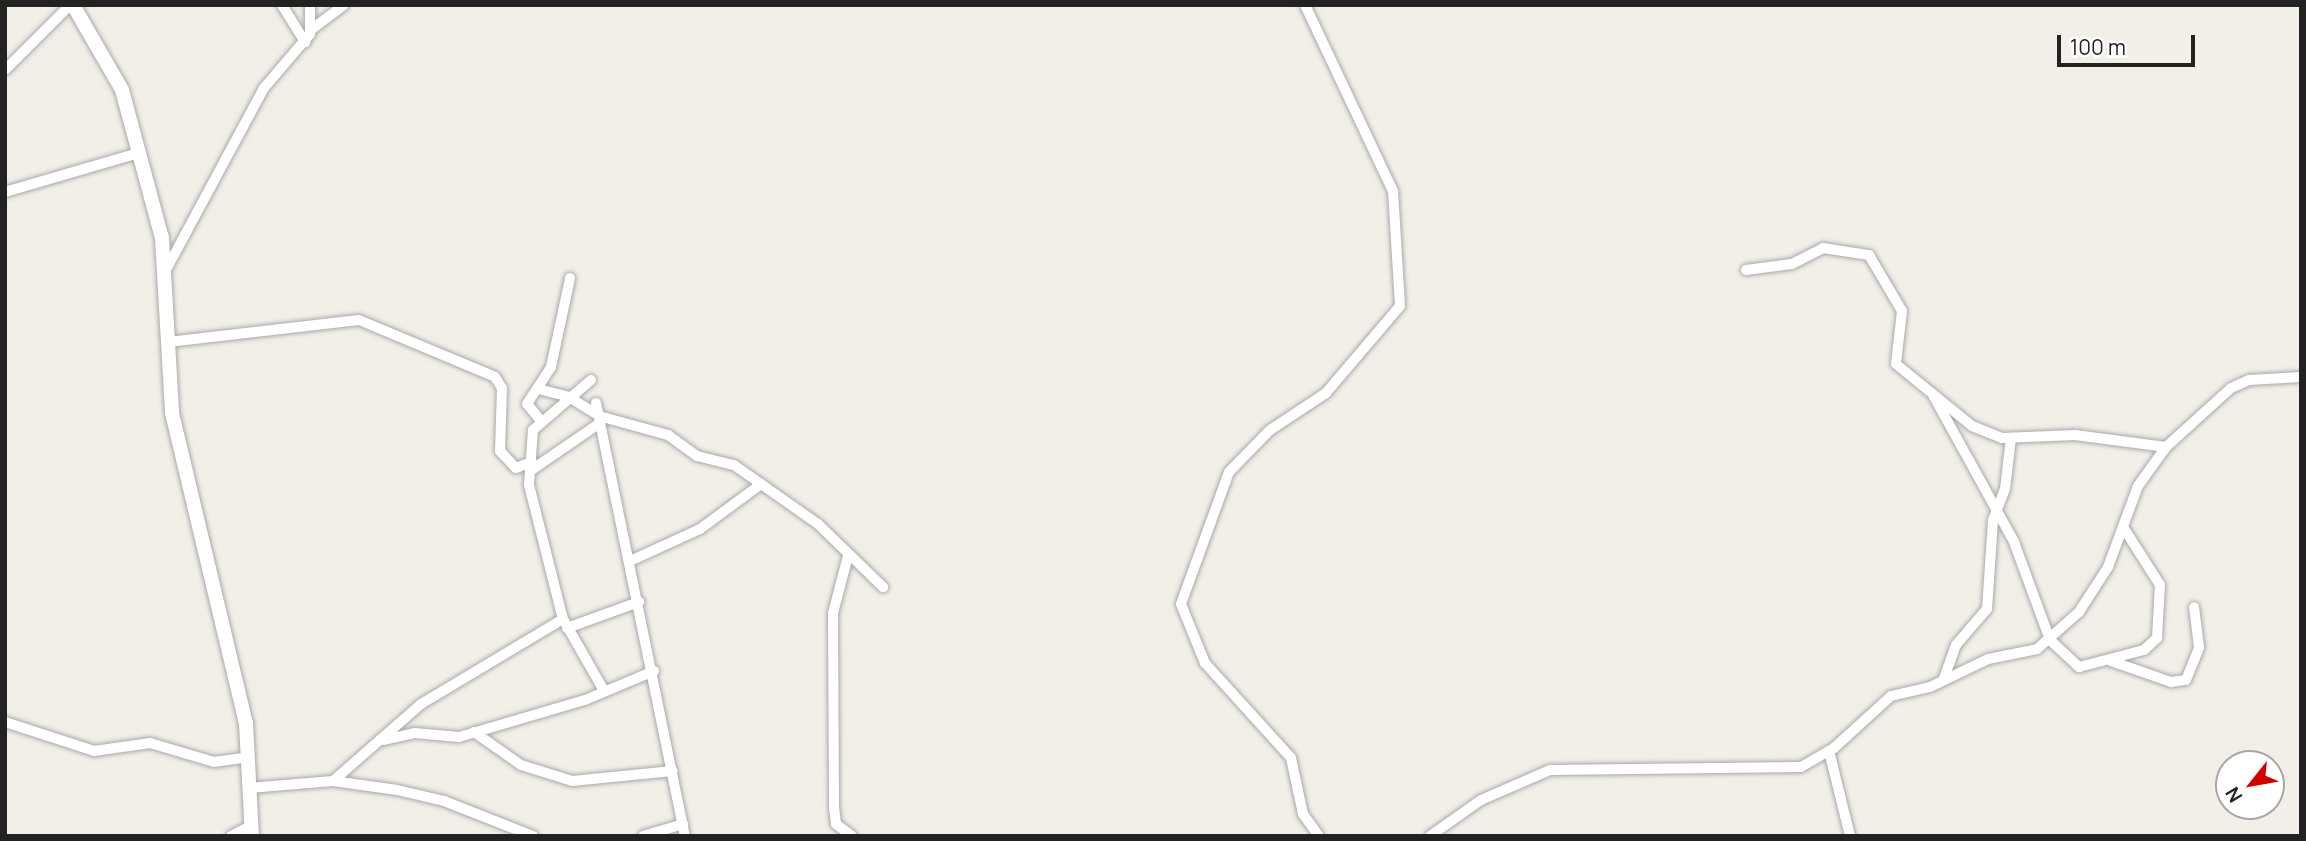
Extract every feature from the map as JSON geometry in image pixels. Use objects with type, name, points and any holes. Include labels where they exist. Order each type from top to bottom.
[{"type":"street","points":[[5,70],[72,5],[120,83],[167,268],[168,342],[176,436],[249,757],[252,831],[231,836]]},
{"type":"street","points":[[282,5],[304,42]]},
{"type":"street","points":[[310,5],[312,29]]},
{"type":"street","points":[[167,268],[264,88],[312,29],[344,5]]},
{"type":"street","points":[[1305,5],[1393,191],[1400,306],[1326,393],[1270,430],[1228,472],[1181,604],[1205,663],[1292,758],[1303,814],[1319,836]]},
{"type":"street","points":[[5,192],[138,153]]},
{"type":"street","points":[[1746,270],[1793,264],[1823,248],[1869,255],[1902,311],[1896,364],[1983,433],[2011,438],[2075,435],[2166,447]]},
{"type":"street","points":[[541,421],[527,408],[554,358],[570,278]]},
{"type":"street","points":[[168,342],[359,320],[495,377],[502,388],[500,451],[516,468],[531,467],[600,420]]},
{"type":"street","points":[[1430,836],[1481,800],[1550,769],[1601,764],[1793,769],[1829,751],[1889,698],[2050,640],[2088,598],[2123,527],[2138,486],[2166,447],[2231,388],[2249,380],[2301,377]]},
{"type":"street","points":[[592,380],[541,421],[531,438],[531,508],[565,624],[604,691]]},
{"type":"street","points":[[538,389],[569,397],[600,420],[668,435],[697,456],[730,463],[818,524],[883,587]]},
{"type":"street","points":[[1931,393],[1994,513],[2014,541],[2050,640],[2079,667],[2111,661],[2153,644],[2160,621],[2158,577],[2123,527]]},
{"type":"street","points":[[596,403],[654,671],[684,830],[643,836]]},
{"type":"street","points":[[1944,678],[1956,645],[1987,609],[1994,513],[2006,489],[2011,438]]},
{"type":"street","points":[[630,561],[700,528],[761,484]]},
{"type":"street","points":[[848,556],[835,589],[832,640],[835,821],[852,836]]},
{"type":"street","points":[[333,781],[384,740],[421,704],[565,624],[639,602]]},
{"type":"street","points":[[2111,661],[2171,682],[2186,680],[2199,647],[2194,607]]},
{"type":"street","points":[[384,740],[474,732],[604,691],[654,671]]},
{"type":"street","points":[[5,722],[79,748],[150,743],[214,762],[249,757]]},
{"type":"street","points":[[474,732],[521,765],[572,781],[673,771]]},
{"type":"street","points":[[1829,751],[1850,836]]},
{"type":"street","points":[[249,789],[333,781],[444,801],[533,836]]}]
